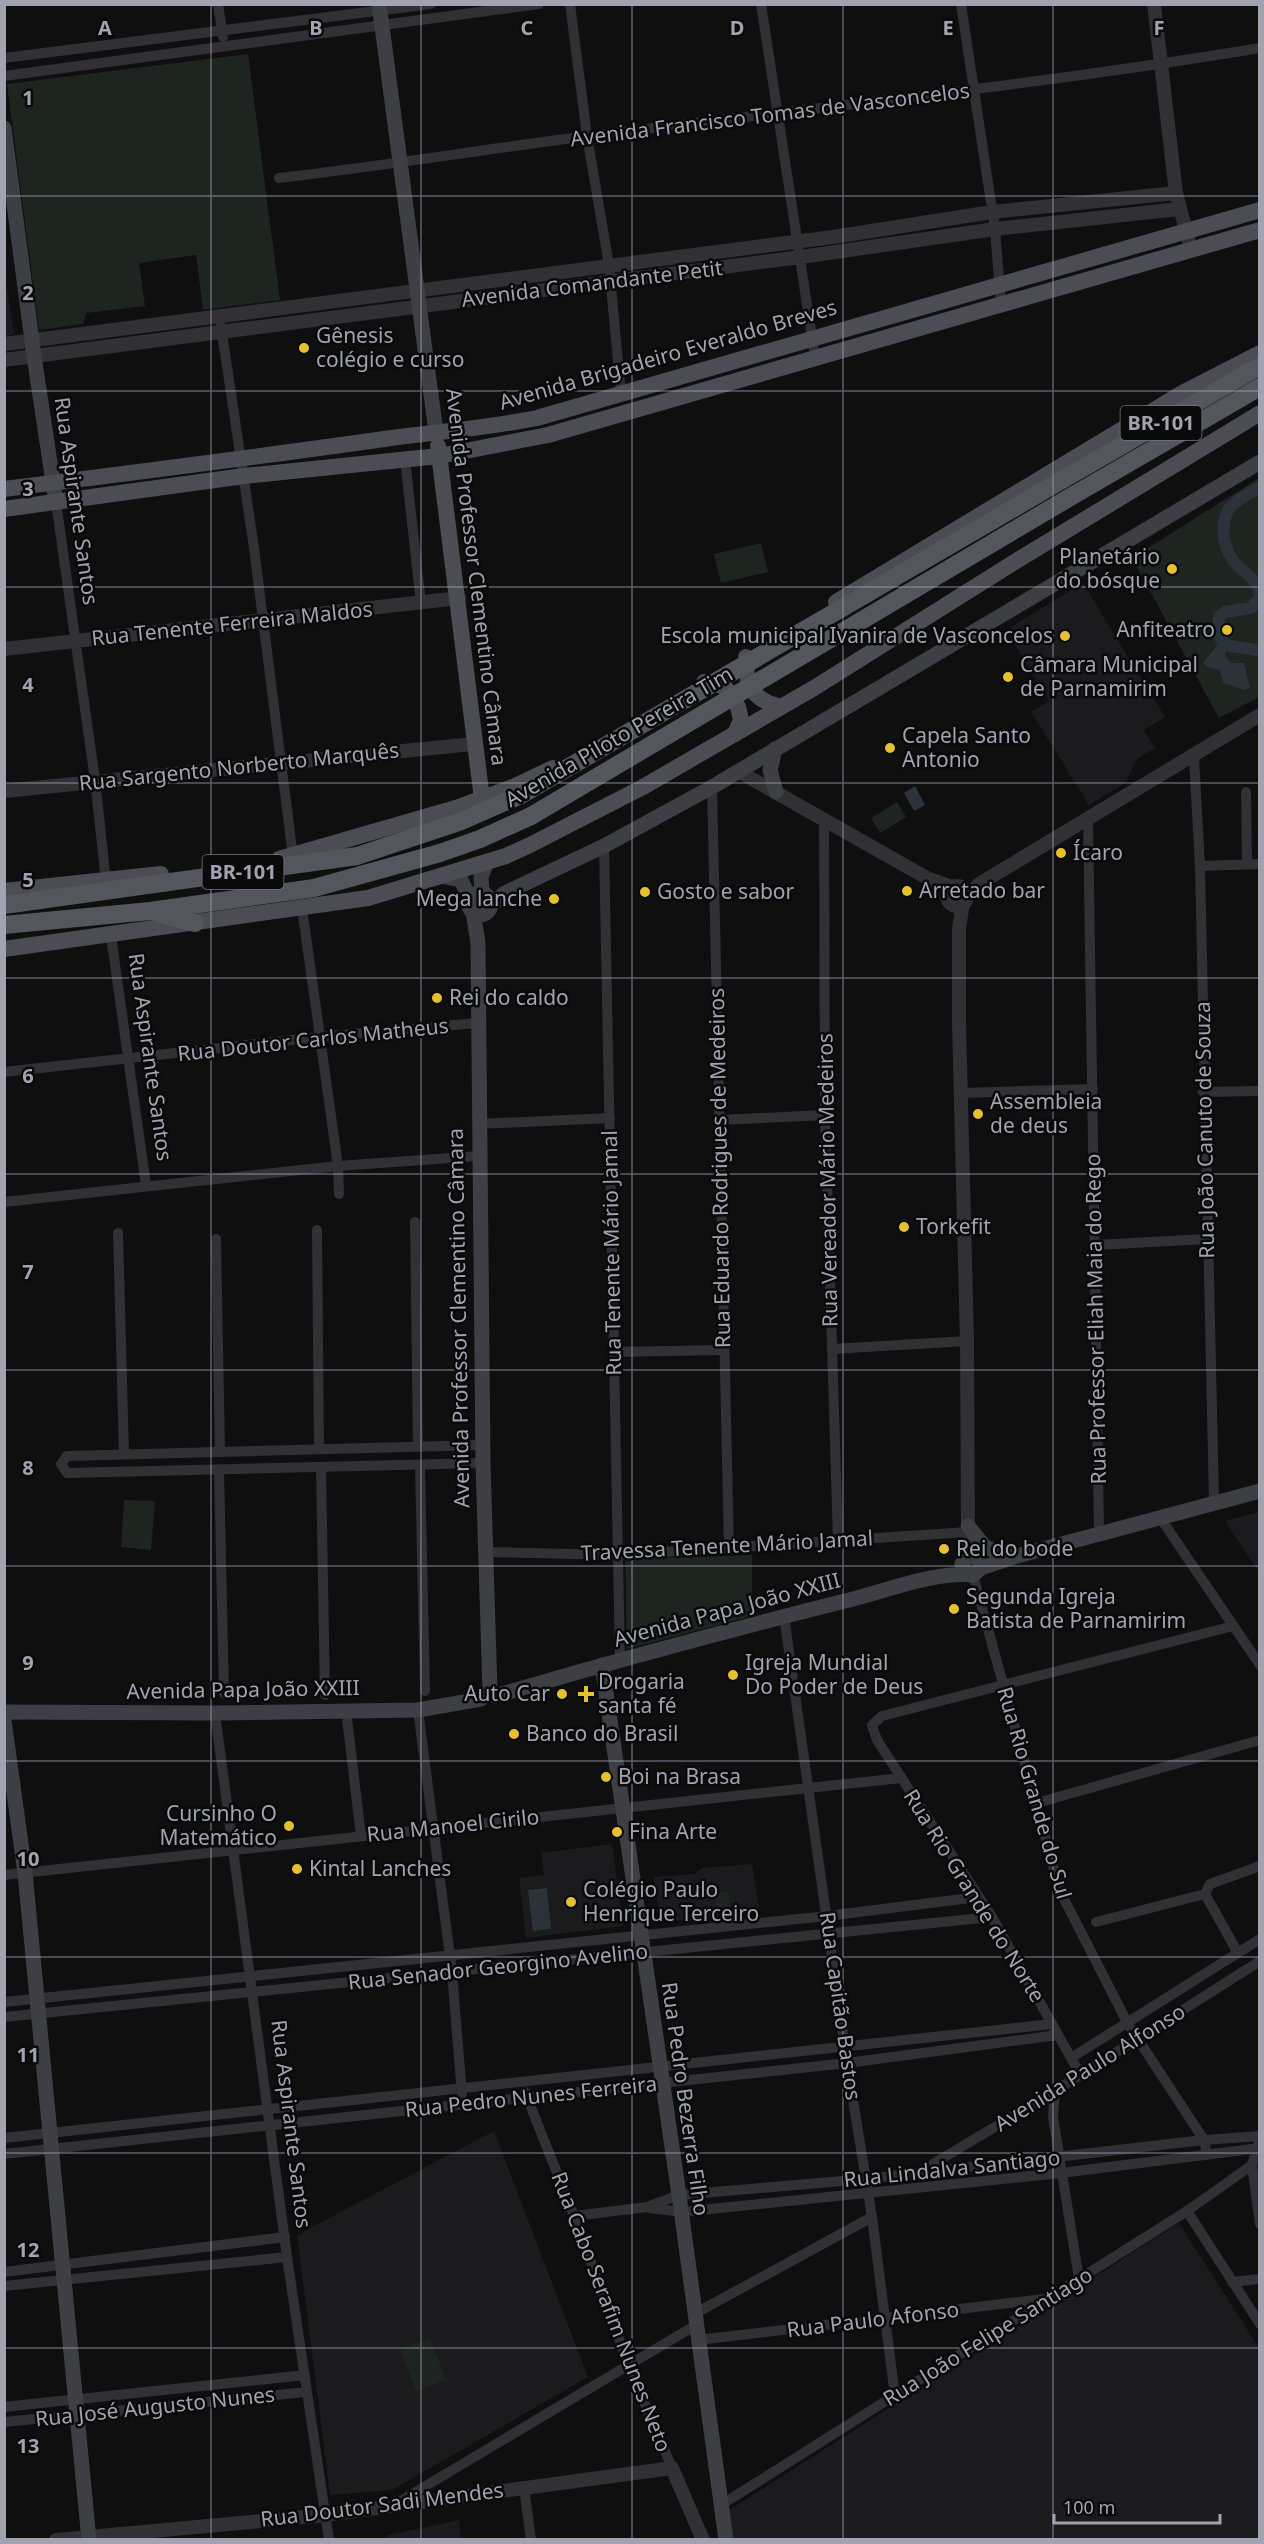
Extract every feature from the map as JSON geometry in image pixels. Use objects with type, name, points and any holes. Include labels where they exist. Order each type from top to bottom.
[{"type":"highway","name":"Avenida Piloto Pereira Tim","points":[[4,905],[357,856],[459,822],[521,795],[1260,366]]},
{"type":"highway","name":"Avenida Piloto Pereira Tim","points":[[4,925],[150,911],[314,888],[440,853],[480,839],[531,816],[1260,387]]},
{"type":"highway","points":[[150,911],[195,923]]},
{"type":"main road","name":"Avenida Professor Clementino Câmara","points":[[380,14],[459,598],[473,744],[482,799]]},
{"type":"main road","name":"Rua Aspirante Santos","points":[[4,128],[10,219],[33,348],[56,502]]},
{"type":"main road","name":"Avenida Brigadeiro Everaldo Breves","points":[[4,489],[243,467],[439,456],[548,435],[1001,305],[1189,241],[1260,210]]},
{"type":"main road","name":"Avenida Brigadeiro Everaldo Breves","points":[[4,509],[56,502],[436,432],[493,427],[621,394],[999,285],[1189,241],[1260,230]]},
{"type":"main road","points":[[4,891],[106,881],[293,857],[482,799],[587,751],[1172,399],[1232,365],[1260,353]]},
{"type":"main road","points":[[4,949],[111,936],[368,898],[487,861],[563,831],[782,707],[1260,413]]},
{"type":"main road","points":[[440,876],[461,880],[482,903],[604,846],[712,787],[1260,462]]},
{"type":"main road","points":[[746,657],[745,679],[757,697],[768,704],[782,707]]},
{"type":"main road","points":[[704,682],[723,686],[730,693],[738,707],[741,720],[735,734]]},
{"type":"main road","points":[[775,749],[770,770],[776,792]]},
{"type":"main road","name":"Avenida Professor Clementino Câmara","points":[[487,861],[481,877],[477,1023],[483,1463],[489,1696]]},
{"type":"main road","name":"Avenida Papa João XXIII","points":[[4,1712],[215,1713],[418,1710],[489,1696],[784,1616],[935,1579],[971,1565],[1260,1491]]},
{"type":"main road","points":[[968,1529],[985,1547],[1013,1556]]},
{"type":"main road","name":"Rua Pedro Bezerra Filho","points":[[602,1665],[679,2195],[726,2540]]},
{"type":"main road","points":[[4,1720],[25,1873],[49,2142],[89,2538]]},
{"type":"street","points":[[219,4],[225,46]]},
{"type":"street","points":[[4,76],[225,46],[431,4]]},
{"type":"street","points":[[4,58],[222,30],[380,14],[539,4]]},
{"type":"street","points":[[570,4],[587,136],[609,265],[621,394]]},
{"type":"street","points":[[761,4],[815,357]]},
{"type":"street","points":[[961,4],[995,229],[1001,305]]},
{"type":"street","points":[[1154,4],[1176,194],[1189,241]]},
{"type":"street","name":"Avenida Francisco Tomas de Vasconcelos","points":[[279,178],[401,164],[587,136],[975,89],[1162,64],[1260,48]]},
{"type":"street","name":"Avenida Comandante Petit","points":[[418,299],[609,265],[992,212],[1176,194]]},
{"type":"street","name":"Avenida Comandante Petit","points":[[4,344],[33,348],[418,299],[611,281],[995,229],[1179,209]]},
{"type":"street","points":[[694,254],[697,270]]},
{"type":"street","points":[[221,324],[243,467],[293,857]]},
{"type":"street","name":"Avenida Comandante Petit","points":[[4,360],[33,348]]},
{"type":"street","points":[[405,459],[421,603]]},
{"type":"street","name":"Rua Aspirante Santos","points":[[56,502],[95,780],[106,881]]},
{"type":"street","name":"Rua Tenente Ferreira Maldos","points":[[4,649],[459,598]]},
{"type":"street","points":[[956,895],[979,884],[1194,757],[1260,715]]},
{"type":"street","name":"Rua Sargento Norberto Marquês","points":[[4,791],[95,780],[473,744]]},
{"type":"street","name":"Rua João Canuto de Souza","points":[[1194,757],[1200,866],[1203,1092],[1214,1502]]},
{"type":"street","points":[[738,771],[956,895]]},
{"type":"street","name":"Rua Eduardo Rodrigues de Medeiros","points":[[712,787],[729,1550]]},
{"type":"street","points":[[1246,792],[1247,864]]},
{"type":"street","name":"Rua Vereador Mário Medeiros","points":[[824,819],[825,1115],[838,1541]]},
{"type":"street","name":"Rua Professor Eliah Maia do Rego","points":[[1088,819],[1099,1532]]},
{"type":"street","name":"Rua Tenente Mário Jamal","points":[[604,846],[620,1660]]},
{"type":"street","points":[[1200,866],[1260,864]]},
{"type":"street","points":[[956,895],[959,928],[959,1023],[967,1341],[968,1529],[971,1565]]},
{"type":"street","points":[[302,908],[338,1166],[339,1194]]},
{"type":"street","name":"Rua Aspirante Santos","points":[[111,936],[146,1185]]},
{"type":"street","name":"Rua Doutor Carlos Matheus","points":[[4,1072],[130,1060],[320,1037],[477,1023]]},
{"type":"street","points":[[962,1093],[1093,1089]]},
{"type":"street","points":[[1203,1092],[1260,1091]]},
{"type":"street","points":[[719,1119],[825,1115]]},
{"type":"street","points":[[478,1124],[610,1118]]},
{"type":"street","points":[[4,1202],[338,1166],[479,1156]]},
{"type":"street","points":[[415,1222],[418,1447]]},
{"type":"street","points":[[317,1230],[319,1449]]},
{"type":"street","points":[[118,1233],[124,1454]]},
{"type":"street","points":[[216,1239],[220,1452]]},
{"type":"street","points":[[1096,1245],[1207,1239]]},
{"type":"street","points":[[832,1349],[967,1341]]},
{"type":"street","points":[[614,1352],[724,1350]]},
{"type":"street","points":[[483,1445],[67,1456],[61,1464],[67,1473],[85,1473],[483,1463]]},
{"type":"street","points":[[380,1448],[380,1466]]},
{"type":"street","points":[[279,1450],[279,1468]]},
{"type":"street","points":[[181,1453],[181,1471]]},
{"type":"street","points":[[84,1456],[85,1473]]},
{"type":"street","points":[[420,1465],[425,1691]]},
{"type":"street","points":[[321,1467],[325,1695]]},
{"type":"street","points":[[219,1470],[224,1694]]},
{"type":"street","points":[[1159,1516],[1260,1665]]},
{"type":"street","name":"Travessa Tenente Mário Jamal","points":[[486,1552],[617,1555],[729,1550],[968,1529]]},
{"type":"street","name":"Rua Rio Grande do Sul","points":[[971,1565],[1060,1891],[1128,2024],[1204,2140],[1207,2155]]},
{"type":"street","name":"Rua Capitão Bastos","points":[[784,1616],[847,2063],[872,2217],[895,2396]]},
{"type":"street","points":[[1003,1686],[1233,1626]]},
{"type":"street","name":"Rua Rio Grande do Norte","points":[[1003,1686],[876,1720],[872,1725],[873,1732],[992,1917],[1080,2074]]},
{"type":"street","points":[[346,1710],[361,1836]]},
{"type":"street","points":[[418,1710],[452,1972],[463,2105]]},
{"type":"street","name":"Rua Aspirante Santos","points":[[215,1713],[232,1849],[254,1991],[269,2126],[329,2540]]},
{"type":"street","points":[[1037,1803],[1260,1740]]},
{"type":"street","name":"Rua Manoel Cirilo","points":[[4,1875],[622,1806],[901,1778]]},
{"type":"street","points":[[1096,1922],[1205,1894],[1210,1884],[1260,1866]]},
{"type":"street","points":[[1205,1894],[1238,1953]]},
{"type":"street","name":"Rua Senador Georgino Avelino","points":[[4,2017],[36,2006],[252,1977],[449,1954],[827,1916],[978,1897]]},
{"type":"street","name":"Rua Senador Georgino Avelino","points":[[4,2002],[36,2006],[254,1991],[992,1917]]},
{"type":"street","name":"Avenida Paulo Alfonso","points":[[1071,2058],[1260,1939]]},
{"type":"street","name":"Avenida Paulo Alfonso","points":[[919,2173],[1055,2091],[1260,1960]]},
{"type":"street","name":"Rua Pedro Nunes Ferreira","points":[[4,2154],[49,2142],[267,2108],[522,2083],[729,2058],[1052,2024]]},
{"type":"street","points":[[963,2033],[965,2047]]},
{"type":"street","name":"Rua Pedro Nunes Ferreira","points":[[4,2138],[49,2142],[269,2126],[847,2063],[1058,2035]]},
{"type":"street","points":[[729,2058],[731,2075]]},
{"type":"street","name":"Rua Cabo Serafim Nunes Neto","points":[[522,2083],[629,2366],[703,2540]]},
{"type":"street","points":[[1055,2091],[1053,2117],[1079,2279]]},
{"type":"street","name":"Rua Lindalva Santiago","points":[[574,2216],[647,2207],[679,2195],[865,2179],[1204,2140],[1260,2136]]},
{"type":"street","points":[[1258,2146],[1252,2165],[1260,2224]]},
{"type":"street","name":"Rua Lindalva Santiago","points":[[647,2207],[681,2212],[1062,2173],[1207,2155],[1258,2146]]},
{"type":"street","name":"Rua João Felipe Santiago","points":[[722,2505],[1187,2211],[1252,2165]]},
{"type":"street","points":[[1187,2211],[1260,2324]]},
{"type":"street","points":[[696,2326],[872,2217]]},
{"type":"street","points":[[4,2272],[285,2237]]},
{"type":"street","points":[[4,2286],[287,2256]]},
{"type":"street","points":[[1232,2282],[1260,2278]]},
{"type":"street","name":"Rua Paulo Afonso","points":[[394,2505],[696,2326],[886,2318],[1047,2299]]},
{"type":"street","name":"Rua José Augusto Nunes","points":[[4,2422],[76,2407],[305,2375]]},
{"type":"street","name":"Rua José Augusto Nunes","points":[[4,2407],[76,2407],[306,2392]]},
{"type":"street","name":"Rua Doutor Sadi Mendes","points":[[56,2540],[325,2515],[672,2468]]},
{"type":"street","points":[[524,2488],[531,2540]]},
{"type":"shaded area","points":[[248,54],[280,300],[203,310],[196,255],[139,263],[145,306],[86,313],[83,324],[39,330],[7,84]]},
{"type":"shaded area","points":[[4,269],[14,334],[5,336],[4,336]]},
{"type":"shaded area","points":[[1259,478],[1259,697],[1219,718],[1132,558]]},
{"type":"shaded area","points":[[761,543],[768,572],[721,583],[714,554]]},
{"type":"shaded area","points":[[1083,583],[1165,717],[1144,730],[1155,748],[1137,759],[1125,783],[1089,805],[1031,712],[1049,701],[1006,630]]},
{"type":"shaded area","points":[[1220,642],[1227,645],[1225,656],[1231,663],[1244,663],[1250,688],[1245,690],[1223,683],[1220,670],[1207,667],[1203,663]]},
{"type":"shaded area","points":[[915,786],[925,805],[914,811],[904,793]]},
{"type":"shaded area","points":[[897,802],[906,817],[880,833],[871,818]]},
{"type":"shaded area","points":[[124,1500],[155,1501],[151,1550],[121,1547]]},
{"type":"shaded area","points":[[1260,1512],[1259,1572],[1225,1521]]},
{"type":"shaded area","points":[[752,1555],[752,1616],[627,1649],[625,1559]]},
{"type":"shaded area","name":"Colégio Paulo Henrique Terceiro","points":[[612,1844],[623,1926],[526,1938],[519,1878],[544,1875],[541,1853]]},
{"type":"shaded area","points":[[752,1864],[760,1913],[661,1922],[653,1877],[695,1874],[702,1868]]},
{"type":"shaded area","points":[[547,1888],[551,1929],[533,1931],[528,1890]]},
{"type":"shaded area","points":[[728,1891],[731,1913],[717,1914],[713,1893]]},
{"type":"shaded area","points":[[494,2131],[588,2377],[392,2490],[330,2495],[297,2235]]},
{"type":"shaded area","points":[[1179,2223],[1259,2348],[1259,2539],[732,2539],[729,2510]]},
{"type":"shaded area","points":[[430,2338],[446,2380],[416,2391],[400,2349]]},
{"type":"shaded area","points":[[459,2520],[461,2539],[389,2539],[388,2535]]},
{"type":"waterway","points":[[1260,487],[1229,509],[1223,531],[1229,554],[1238,566],[1255,581],[1260,594]]},
{"type":"waterway","points":[[1260,597],[1251,608],[1225,612],[1219,617],[1218,629],[1219,637],[1227,645],[1260,651]]},
{"type":"place","name":"Gênesis colégio e curso","points":[[304,348]]},
{"type":"place","name":"Planetário do bósque","points":[[1172,569]]},
{"type":"place","name":"Anfiteatro","points":[[1227,630]]},
{"type":"place","name":"Escola municipal Ivanira de Vasconcelos","points":[[1065,636]]},
{"type":"place","name":"Câmara Municipal de Parnamirim","points":[[1008,677]]},
{"type":"place","name":"Capela Santo Antonio","points":[[890,748]]},
{"type":"place","name":"Ícaro","points":[[1061,853]]},
{"type":"place","name":"Arretado bar","points":[[907,891]]},
{"type":"place","name":"Gosto e sabor","points":[[645,892]]},
{"type":"place","name":"Mega lanche","points":[[554,899]]},
{"type":"place","name":"Rei do caldo","points":[[437,998]]},
{"type":"place","name":"Assembleia de deus","points":[[978,1114]]},
{"type":"place","name":"Torkefit","points":[[904,1227]]},
{"type":"place","name":"Rei do bode","points":[[944,1549]]},
{"type":"place","name":"Segunda Igreja Batista de Parnamirim","points":[[954,1609]]},
{"type":"place","name":"Igreja Mundial Do Poder de Deus","points":[[733,1675]]},
{"type":"place","name":"Auto Car","points":[[562,1694]]},
{"type":"place","name":"Drogaria santa fé","points":[[586,1694]]},
{"type":"place","name":"Banco do Brasil","points":[[514,1734]]},
{"type":"place","name":"Boi na Brasa","points":[[606,1777]]},
{"type":"place","name":"Cursinho O Matemático","points":[[289,1826]]},
{"type":"place","name":"Fina Arte","points":[[617,1832]]},
{"type":"place","name":"Kintal Lanches","points":[[297,1869]]},
{"type":"place","name":"Colégio Paulo Henrique Terceiro","points":[[571,1902]]}]
